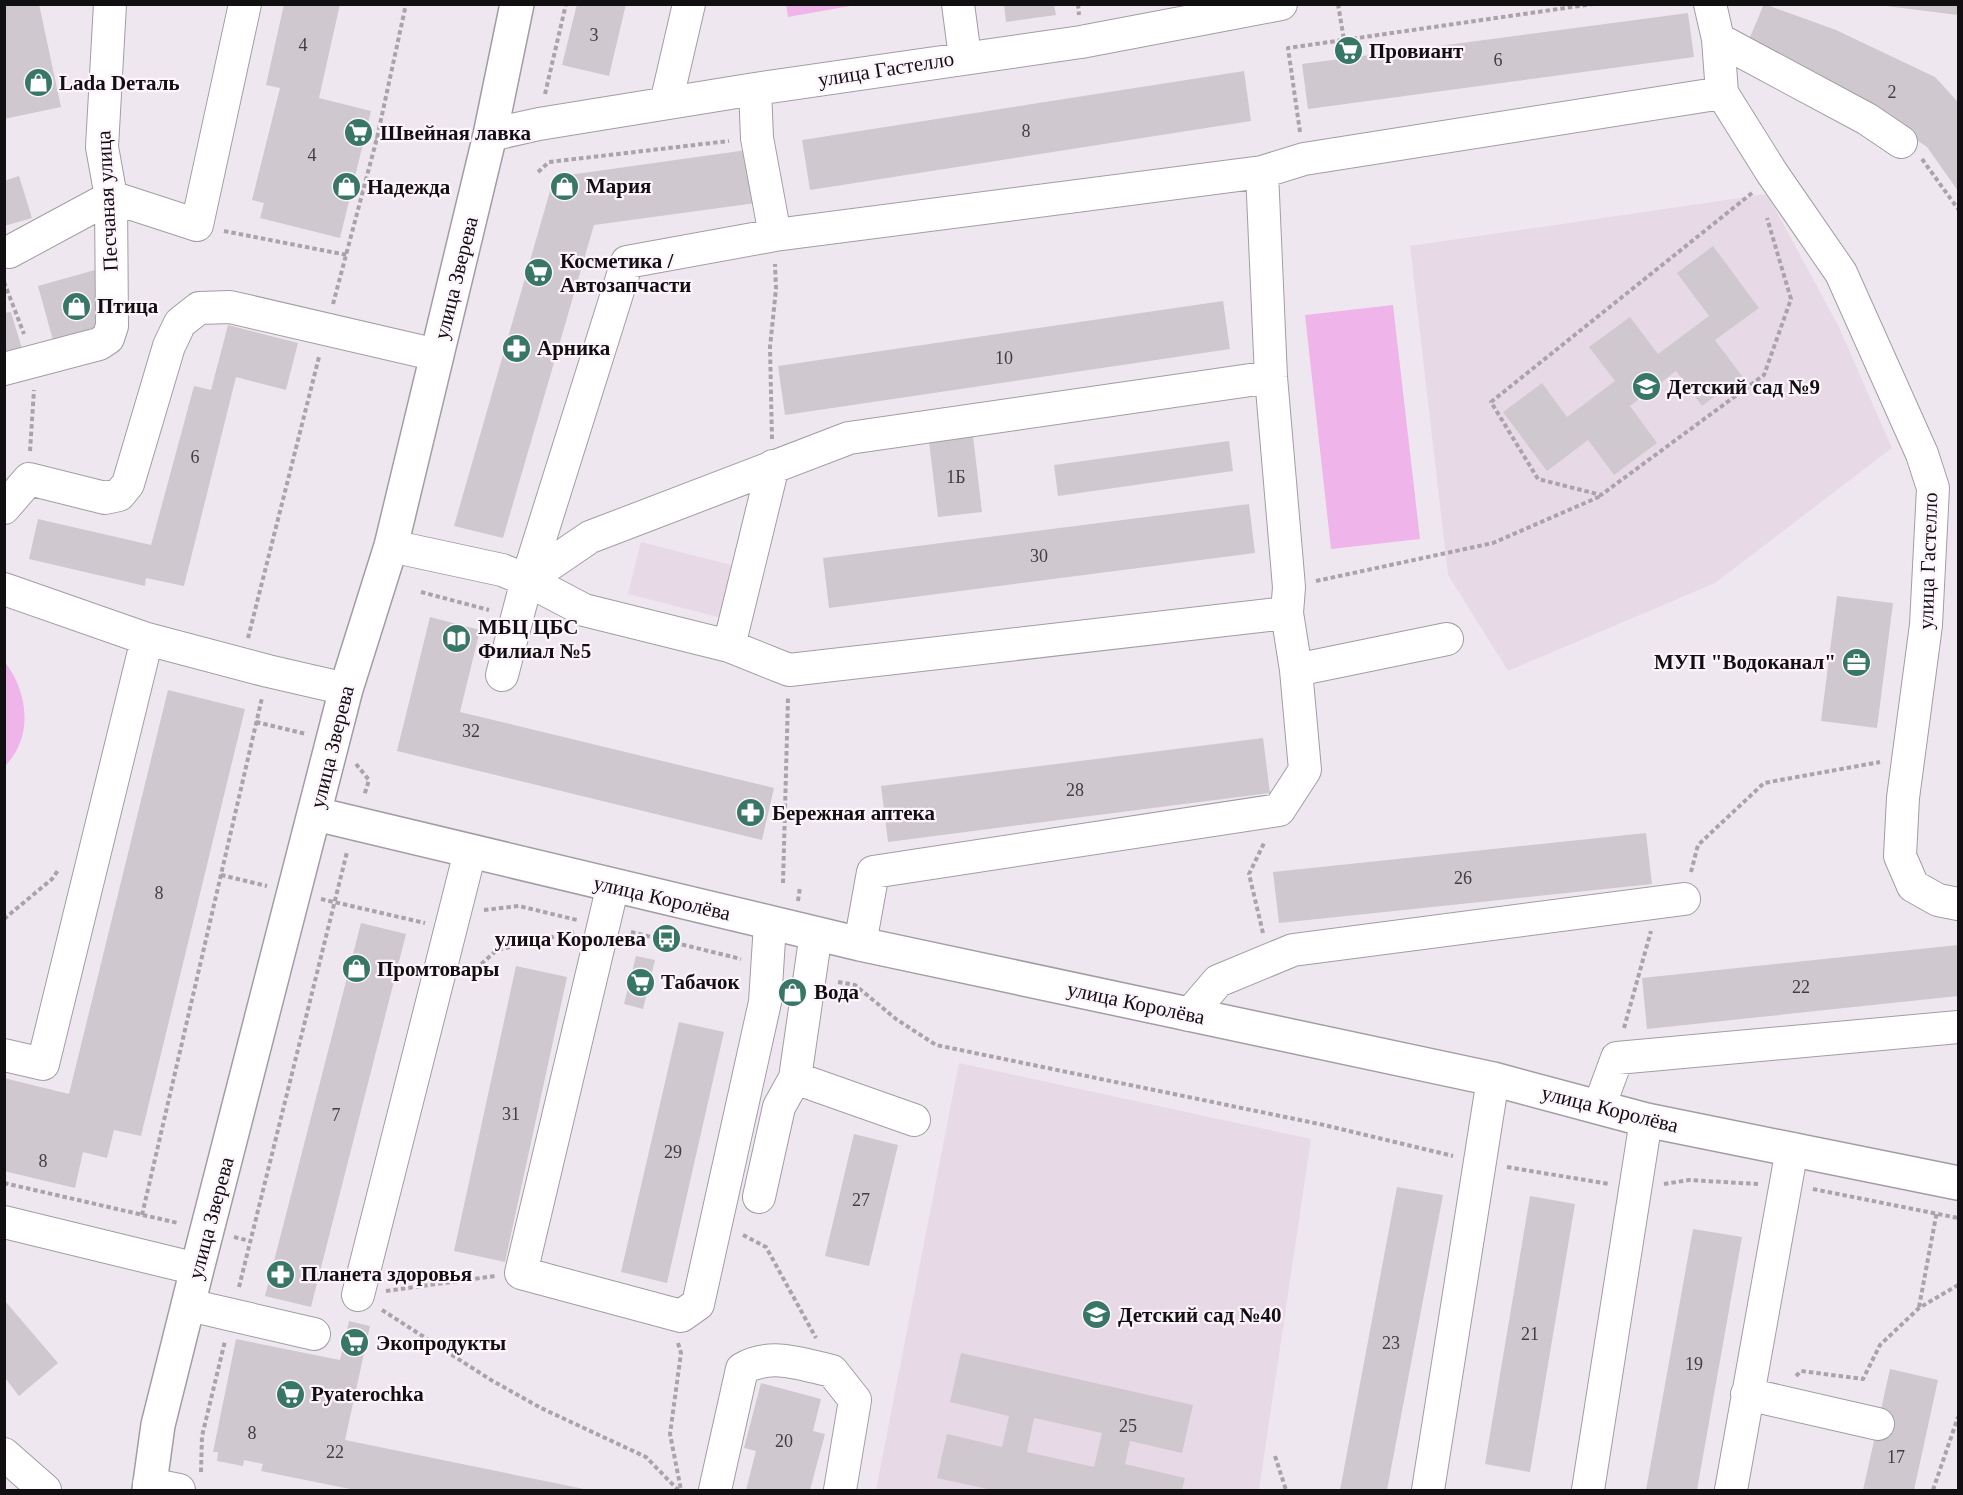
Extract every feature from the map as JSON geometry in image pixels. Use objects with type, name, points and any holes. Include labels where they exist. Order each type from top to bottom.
[{"type":"main road","name":"улица Зверева","points":[[170,1486],[158,1425],[316,814],[346,689],[391,546],[490,135],[517,4]]},
{"type":"main road","name":"улица Королёва","points":[[316,814],[770,924],[1493,1079],[1646,1119],[1792,1149],[1948,1193]]},
{"type":"street","name":"Песчаная улица","points":[[4,369],[99,344],[108,338],[112,326],[111,197],[102,147],[110,4]]},
{"type":"street","points":[[9,252],[111,197],[197,225],[245,4]]},
{"type":"street","points":[[666,103],[689,4]]},
{"type":"street","points":[[958,4],[965,57]]},
{"type":"street","name":"улица Гастелло","points":[[490,135],[538,123],[965,57],[1082,42],[1281,4]]},
{"type":"street","points":[[502,675],[527,580],[627,262],[775,235],[1262,172],[1304,159],[1722,93],[1718,39],[1710,4]]},
{"type":"street","points":[[1718,39],[1867,119],[1909,148]]},
{"type":"street","points":[[755,89],[757,138],[775,235]]},
{"type":"street","name":"улица Гастелло","points":[[1722,93],[1772,173],[1841,273],[1922,454],[1933,488],[1926,625],[1903,798],[1900,856],[1913,886],[1938,900],[1959,904]]},
{"type":"street","points":[[860,944],[873,872],[1280,810],[1305,770],[1288,600],[1271,377],[1262,172]]},
{"type":"street","points":[[4,508],[29,479],[105,498],[119,495],[128,484],[169,346],[180,323],[199,308],[230,307],[437,355]]},
{"type":"street","points":[[527,580],[590,537],[849,438],[1271,377]]},
{"type":"street","points":[[729,646],[773,466]]},
{"type":"street","points":[[391,546],[502,570],[527,580],[584,610],[729,646],[789,670],[1288,600]]},
{"type":"street","points":[[4,589],[147,639],[255,668],[346,689]]},
{"type":"street","points":[[4,1055],[43,1064],[147,639]]},
{"type":"street","points":[[1296,670],[1446,639]]},
{"type":"street","points":[[358,1295],[470,852]]},
{"type":"street","points":[[613,885],[521,1273],[681,1316],[698,1304],[765,1002],[770,924]]},
{"type":"street","points":[[1189,1015],[1218,981],[1293,950],[1684,899]]},
{"type":"street","points":[[759,1197],[779,1107],[795,1078],[816,933]]},
{"type":"street","points":[[1599,1107],[1617,1058],[1959,1027]]},
{"type":"street","points":[[795,1078],[914,1120]]},
{"type":"street","points":[[1428,1491],[1493,1079]]},
{"type":"street","points":[[1588,1491],[1646,1119]]},
{"type":"street","points":[[1731,1491],[1759,1397],[1792,1149]]},
{"type":"street","points":[[4,1222],[197,1269]]},
{"type":"street","points":[[189,1305],[314,1334]]},
{"type":"street","points":[[715,1491],[742,1369],[755,1361],[768,1359],[832,1371],[855,1400],[840,1491]]},
{"type":"street","points":[[1759,1397],[1878,1424]]},
{"type":"street","points":[[4,1454],[45,1491]]},
{"type":"path","points":[[335,295],[377,138],[406,4]]},
{"type":"path","points":[[538,123],[566,4]]},
{"type":"path","points":[[1338,4],[1344,40]]},
{"type":"path","points":[[1304,159],[1288,48],[1593,4]]},
{"type":"path","points":[[368,136],[377,138]]},
{"type":"path","points":[[537,172],[549,162],[757,138]]},
{"type":"path","points":[[1909,148],[1959,208]]},
{"type":"path","points":[[1601,495],[1539,479],[1491,402],[1758,189],[1772,173]]},
{"type":"path","points":[[354,190],[363,192]]},
{"type":"path","points":[[1288,600],[1493,543],[1601,495],[1764,375],[1791,299],[1765,211]]},
{"type":"path","points":[[197,225],[347,255]]},
{"type":"path","points":[[773,466],[770,347],[776,290]]},
{"type":"path","points":[[142,1215],[221,874],[255,668],[326,330]]},
{"type":"path","points":[[421,592],[517,617]]},
{"type":"path","points":[[783,883],[789,670]]},
{"type":"path","points":[[1617,1058],[1654,921],[1684,899],[1698,845],[1764,783],[1909,757]]},
{"type":"path","points":[[1269,960],[1249,874],[1280,810]]},
{"type":"path","points":[[170,1486],[202,1436],[346,857]]},
{"type":"path","points":[[221,874],[250,881]]},
{"type":"path","points":[[335,902],[423,923],[454,913],[519,906],[767,966]]},
{"type":"path","points":[[464,980],[497,950],[604,926]]},
{"type":"path","points":[[855,985],[896,1019],[936,1045],[1005,1059]]},
{"type":"path","points":[[4,1183],[178,1223]]},
{"type":"path","points":[[1919,1308],[1948,1193]]},
{"type":"path","points":[[766,1247],[832,1371]]},
{"type":"path","points":[[358,1295],[469,1280]]},
{"type":"path","points":[[1759,1397],[1801,1371],[1863,1379],[1880,1345],[1919,1308],[1959,1285]]},
{"type":"path","points":[[358,1295],[511,1391],[646,1457],[680,1491]]},
{"type":"path","points":[[680,1491],[670,1434],[681,1353],[675,1327],[681,1316]]},
{"type":"path","points":[[1933,1491],[1959,1417]]},
{"type":"path","points":[[1275,1456],[1286,1491]]},
{"type":"shaded area","points":[[786,4],[856,4],[856,5],[788,17]]},
{"type":"shaded area","name":"Детский сад №9","points":[[1767,194],[1838,325],[1892,448],[1715,583],[1508,671],[1448,575],[1410,246]]},
{"type":"shaded area","points":[[1393,305],[1420,539],[1331,549],[1305,315]]},
{"type":"shaded area","points":[[641,542],[735,566],[722,618],[628,594]]},
{"type":"shaded area","points":[[5,662],[19,687],[25,714],[20,742],[5,766]]},
{"type":"shaded area","name":"Детский сад №40","points":[[959,1063],[1311,1139],[1259,1490],[876,1490]]},
{"type":"building","points":[[4,4],[39,4],[61,107],[4,119]]},
{"type":"building","points":[[284,4],[340,4],[319,98],[371,111],[340,238],[260,218],[264,203],[252,200],[280,88],[266,85]]},
{"type":"building","points":[[577,4],[626,4],[609,76],[562,65]]},
{"type":"building","points":[[1004,4],[1054,4],[1056,15],[1006,22]]},
{"type":"building","points":[[1764,4],[1836,30],[1935,77],[1958,102],[1958,191],[1927,147],[1875,112],[1745,49]]},
{"type":"building","points":[[1886,4],[1958,4],[1958,15],[1886,6]]},
{"type":"building","points":[[1688,13],[1694,57],[1308,109],[1302,64]]},
{"type":"building","points":[[1244,71],[1251,121],[810,190],[802,140]]},
{"type":"building","points":[[747,150],[756,203],[594,225],[503,538],[454,526],[554,177]]},
{"type":"building","points":[[19,176],[32,218],[4,226],[4,181]]},
{"type":"building","points":[[1713,246],[1759,308],[1715,340],[1742,376],[1702,406],[1676,371],[1630,406],[1657,443],[1614,475],[1588,440],[1547,471],[1503,412],[1542,383],[1567,417],[1615,381],[1589,347],[1630,317],[1658,354],[1709,316],[1677,273]]},
{"type":"building","points":[[95,270],[111,328],[54,344],[38,286]]},
{"type":"building","points":[[1223,301],[1230,349],[785,415],[778,366]]},
{"type":"building","points":[[11,312],[23,352],[4,357],[4,313]]},
{"type":"building","points":[[228,325],[298,343],[286,390],[236,377],[184,586],[146,578],[145,586],[29,559],[38,519],[151,545],[194,386],[211,390]]},
{"type":"building","points":[[973,436],[982,512],[938,517],[929,441]]},
{"type":"building","points":[[1229,441],[1233,471],[1058,496],[1054,465]]},
{"type":"building","points":[[1249,504],[1255,553],[829,608],[823,558]]},
{"type":"building","name":"МУП \"Водоканал\"","points":[[1837,596],[1893,603],[1877,728],[1821,721]]},
{"type":"building","points":[[430,617],[480,630],[460,712],[774,788],[762,840],[397,751]]},
{"type":"building","points":[[168,690],[245,709],[141,1136],[114,1130],[107,1158],[83,1152],[75,1188],[4,1171],[4,1078],[69,1094]]},
{"type":"building","points":[[1263,738],[1270,793],[888,842],[881,786]]},
{"type":"building","points":[[1646,833],[1652,884],[1279,923],[1273,872]]},
{"type":"building","points":[[361,923],[406,934],[311,1307],[265,1296]]},
{"type":"building","points":[[1958,945],[1958,996],[1647,1029],[1642,978]]},
{"type":"building","name":"Табачок","points":[[636,956],[655,960],[643,1009],[624,1004]]},
{"type":"building","points":[[516,966],[567,977],[505,1262],[454,1251]]},
{"type":"building","points":[[679,1022],[724,1032],[667,1283],[621,1272]]},
{"type":"building","points":[[854,1134],[898,1145],[869,1266],[825,1256]]},
{"type":"building","points":[[1397,1187],[1443,1195],[1387,1490],[1340,1490]]},
{"type":"building","points":[[1530,1196],[1575,1204],[1530,1472],[1485,1464]]},
{"type":"building","points":[[1693,1229],[1742,1237],[1697,1490],[1646,1490]]},
{"type":"building","points":[[5,1301],[58,1363],[19,1396],[5,1378]]},
{"type":"building","points":[[349,1321],[370,1326],[345,1440],[589,1490],[355,1490],[261,1471],[263,1464],[244,1460],[243,1466],[217,1461],[218,1452],[213,1452],[236,1339],[340,1360]]},
{"type":"building","points":[[961,1353],[1193,1405],[1182,1453],[1130,1441],[1125,1464],[1185,1478],[1182,1490],[992,1490],[937,1478],[947,1434],[1002,1447],[1009,1416],[950,1402]],"holes":[[[1034,1418],[1102,1433],[1094,1467],[1027,1452]]]},
{"type":"building","points":[[1890,1369],[1938,1380],[1914,1490],[1863,1490]]},
{"type":"building","points":[[761,1383],[821,1399],[813,1431],[825,1434],[810,1490],[746,1490],[756,1451],[744,1448]]},
{"type":"place","name":"Провиант","points":[[1348,51]]},
{"type":"place","name":"Lada Dеталь","points":[[38,83]]},
{"type":"place","name":"Швейная лавка","points":[[359,133]]},
{"type":"place","name":"Мария","points":[[565,186]]},
{"type":"place","name":"Надежда","points":[[346,187]]},
{"type":"place","name":"Косметика / Автозапчасти","points":[[539,273]]},
{"type":"place","name":"Птица","points":[[76,306]]},
{"type":"place","name":"Арника","points":[[516,348]]},
{"type":"place","name":"Детский сад №9","points":[[1646,387]]},
{"type":"place","name":"МБЦ ЦБС Филиал №5","points":[[457,639]]},
{"type":"place","name":"МУП \"Водоканал\"","points":[[1857,662]]},
{"type":"place","name":"Бережная аптека","points":[[751,813]]},
{"type":"place","name":"улица Королева","points":[[667,939]]},
{"type":"place","name":"Промтовары","points":[[356,969]]},
{"type":"place","name":"Табачок","points":[[640,982]]},
{"type":"place","name":"Вода","points":[[793,992]]},
{"type":"place","name":"Планета здоровья","points":[[280,1274]]},
{"type":"place","name":"Детский сад №40","points":[[1097,1315]]},
{"type":"place","name":"Экопродукты","points":[[355,1343]]},
{"type":"place","name":"Pyaterochka","points":[[290,1394]]}]
